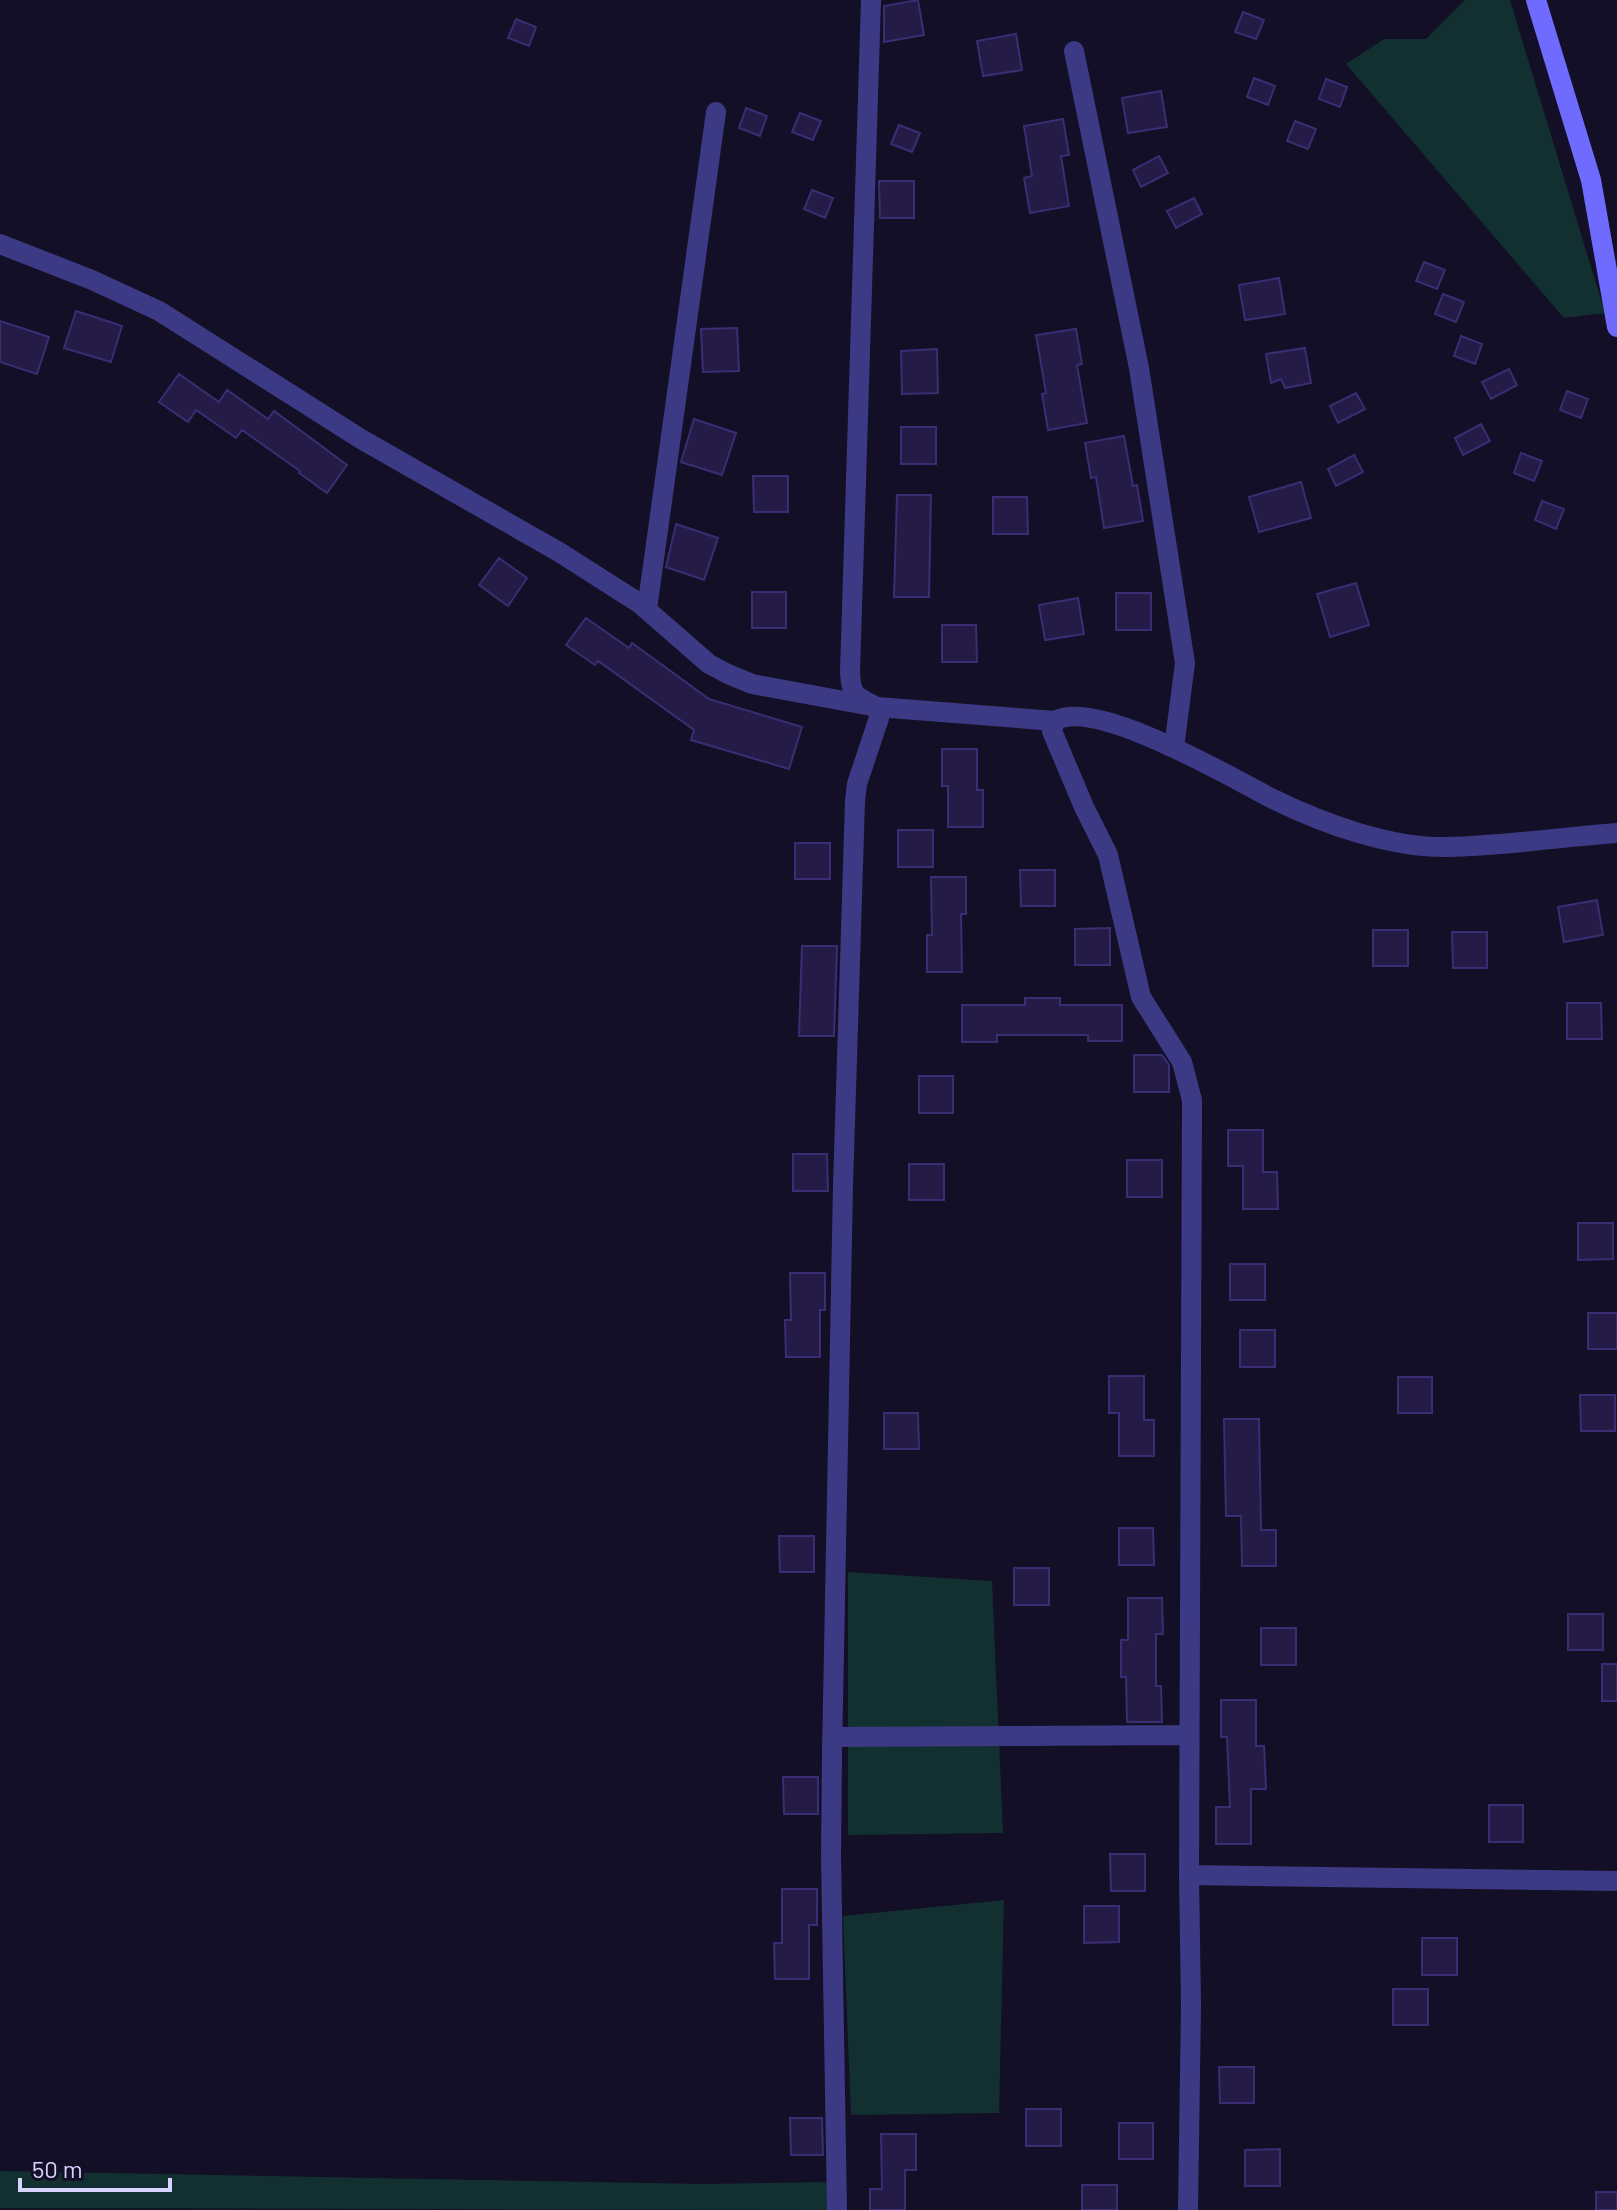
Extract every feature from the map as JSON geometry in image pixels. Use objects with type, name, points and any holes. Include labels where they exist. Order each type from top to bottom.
[{"type":"main road","points":[[1536,0],[1591,180],[1617,327]]},
{"type":"street","points":[[871,0],[850,672],[853,695],[877,707]]},
{"type":"street","points":[[1074,51],[1139,368],[1185,663],[1174,748]]},
{"type":"street","points":[[647,609],[716,112]]},
{"type":"street","points":[[0,244],[92,280],[159,311],[361,439],[559,552],[647,609],[709,664],[728,674],[752,684],[877,707],[1055,721]]},
{"type":"street","points":[[837,2210],[831,1856],[842,1202],[855,801],[857,784],[879,718],[877,707]]},
{"type":"street","points":[[1188,2210],[1192,1100],[1182,1062],[1141,997],[1108,855],[1052,731],[1055,721],[1062,716],[1089,716],[1174,748],[1276,801],[1369,838],[1445,847],[1617,833]]},
{"type":"street","points":[[832,1737],[1189,1735]]},
{"type":"street","points":[[1189,1875],[1617,1881]]},
{"type":"green space","points":[[1465,0],[1510,0],[1605,313],[1564,318],[1346,64],[1384,39],[1426,39]]},
{"type":"green space","points":[[848,1572],[992,1581],[1003,1833],[848,1835]]},
{"type":"green space","points":[[1004,1900],[999,2113],[851,2115],[843,1916]]},
{"type":"green space","points":[[0,2171],[704,2184],[828,2182],[828,2210],[0,2208]]},
{"type":"building","points":[[918,0],[924,35],[884,42],[884,6]]},
{"type":"building","points":[[1243,12],[1264,20],[1256,39],[1235,32]]},
{"type":"building","points":[[516,19],[536,27],[529,46],[508,38]]},
{"type":"building","points":[[1016,34],[1022,70],[983,76],[977,41]]},
{"type":"building","points":[[1254,78],[1275,86],[1268,105],[1247,97]]},
{"type":"building","points":[[1326,79],[1347,87],[1340,107],[1319,99]]},
{"type":"building","points":[[1161,91],[1167,127],[1128,133],[1122,98]]},
{"type":"building","points":[[746,108],[767,116],[760,136],[739,128]]},
{"type":"building","points":[[800,113],[821,121],[813,140],[792,132]]},
{"type":"building","points":[[1063,119],[1069,155],[1061,156],[1069,206],[1030,213],[1024,178],[1032,176],[1024,126]]},
{"type":"building","points":[[1295,121],[1316,129],[1308,149],[1287,141]]},
{"type":"building","points":[[899,125],[920,133],[912,152],[891,144]]},
{"type":"building","points":[[1159,156],[1168,173],[1141,187],[1133,170]]},
{"type":"building","points":[[879,181],[914,181],[914,218],[880,218]]},
{"type":"building","points":[[812,190],[833,198],[825,218],[804,209]]},
{"type":"building","points":[[1194,198],[1202,214],[1176,228],[1167,211]]},
{"type":"building","points":[[1424,262],[1445,270],[1437,289],[1416,281]]},
{"type":"building","points":[[1279,278],[1285,314],[1245,320],[1239,285]]},
{"type":"building","points":[[1443,294],[1464,302],[1456,322],[1435,314]]},
{"type":"building","points":[[76,311],[122,326],[111,362],[64,348]]},
{"type":"building","points":[[0,321],[49,337],[37,374],[0,362]]},
{"type":"building","points":[[737,328],[739,371],[703,372],[701,329]]},
{"type":"building","points":[[1076,329],[1082,364],[1077,365],[1087,423],[1048,430],[1042,394],[1046,393],[1036,335]]},
{"type":"building","points":[[1461,336],[1482,344],[1475,364],[1454,356]]},
{"type":"building","points":[[1305,348],[1311,383],[1285,388],[1281,379],[1271,383],[1266,354]]},
{"type":"building","points":[[937,349],[938,393],[902,394],[901,351]]},
{"type":"building","points":[[1509,369],[1517,385],[1491,399],[1482,382]]},
{"type":"building","points":[[179,374],[219,402],[227,390],[268,419],[274,411],[347,465],[327,493],[242,430],[236,438],[196,410],[188,422],[159,402]]},
{"type":"building","points":[[1567,391],[1588,399],[1581,418],[1560,410]]},
{"type":"building","points":[[1356,393],[1365,409],[1338,423],[1330,406]]},
{"type":"building","points":[[694,419],[736,433],[722,475],[681,462]]},
{"type":"building","points":[[1481,424],[1490,441],[1463,455],[1455,438]]},
{"type":"building","points":[[901,427],[936,427],[936,464],[901,464]]},
{"type":"building","points":[[1124,436],[1143,521],[1104,528],[1096,477],[1091,478],[1085,443]]},
{"type":"building","points":[[1521,453],[1542,461],[1534,481],[1514,473]]},
{"type":"building","points":[[1354,455],[1363,472],[1336,486],[1328,469]]},
{"type":"building","points":[[753,476],[788,476],[788,512],[754,512]]},
{"type":"building","points":[[1301,482],[1311,518],[1259,532],[1249,497]]},
{"type":"building","points":[[897,495],[931,495],[929,597],[894,597]]},
{"type":"building","points":[[993,497],[1027,497],[1028,534],[993,534]]},
{"type":"building","points":[[1542,501],[1564,509],[1556,529],[1535,520]]},
{"type":"building","points":[[676,524],[718,538],[704,580],[666,567]]},
{"type":"building","points":[[499,558],[527,578],[508,606],[479,585]]},
{"type":"building","points":[[1356,583],[1369,625],[1330,637],[1317,594]]},
{"type":"building","points":[[752,592],[786,592],[786,628],[752,628]]},
{"type":"building","points":[[1116,593],[1151,593],[1151,630],[1116,630]]},
{"type":"building","points":[[1078,598],[1084,634],[1045,640],[1039,605]]},
{"type":"building","points":[[586,618],[629,648],[632,643],[709,699],[802,727],[789,769],[691,740],[694,730],[598,661],[595,665],[566,645]]},
{"type":"building","points":[[942,625],[976,625],[977,662],[942,662]]},
{"type":"building","points":[[942,749],[977,749],[977,790],[983,790],[983,827],[948,827],[948,786],[942,786]]},
{"type":"building","points":[[898,830],[933,830],[933,867],[898,867]]},
{"type":"building","points":[[795,843],[830,843],[830,879],[795,879]]},
{"type":"building","points":[[1020,870],[1055,870],[1055,906],[1021,906]]},
{"type":"building","points":[[931,877],[966,877],[966,914],[961,914],[962,972],[927,972],[927,935],[932,935]]},
{"type":"building","points":[[1597,900],[1603,935],[1564,942],[1558,907]]},
{"type":"building","points":[[1110,928],[1110,965],[1075,965],[1075,929]]},
{"type":"building","points":[[1373,930],[1408,930],[1408,966],[1373,966]]},
{"type":"building","points":[[1452,932],[1487,932],[1487,968],[1453,968]]},
{"type":"building","points":[[802,946],[837,946],[834,1036],[799,1036]]},
{"type":"building","points":[[1025,998],[1060,998],[1060,1005],[1122,1005],[1122,1041],[1088,1041],[1088,1035],[997,1035],[997,1042],[962,1042],[962,1005],[1025,1005]]},
{"type":"building","points":[[1567,1003],[1601,1003],[1602,1039],[1567,1039]]},
{"type":"building","points":[[1134,1055],[1162,1055],[1169,1065],[1169,1092],[1134,1092]]},
{"type":"building","points":[[919,1076],[953,1076],[953,1113],[919,1113]]},
{"type":"building","points":[[1228,1130],[1263,1130],[1263,1172],[1277,1172],[1278,1209],[1243,1209],[1243,1166],[1228,1166]]},
{"type":"building","points":[[793,1154],[827,1154],[828,1191],[793,1191]]},
{"type":"building","points":[[1127,1160],[1162,1160],[1162,1197],[1127,1197]]},
{"type":"building","points":[[909,1164],[944,1164],[944,1200],[909,1200]]},
{"type":"building","points":[[1578,1223],[1613,1223],[1613,1259],[1578,1260]]},
{"type":"building","points":[[1230,1264],[1265,1264],[1265,1300],[1230,1300]]},
{"type":"building","points":[[790,1273],[825,1273],[825,1310],[820,1310],[820,1357],[786,1357],[785,1320],[791,1320]]},
{"type":"building","points":[[1588,1313],[1617,1313],[1617,1349],[1588,1349]]},
{"type":"building","points":[[1240,1330],[1275,1330],[1275,1367],[1240,1367]]},
{"type":"building","points":[[1109,1376],[1144,1376],[1144,1420],[1154,1420],[1154,1456],[1119,1456],[1119,1413],[1109,1413]]},
{"type":"building","points":[[1398,1377],[1432,1377],[1432,1413],[1398,1413]]},
{"type":"building","points":[[1580,1395],[1615,1395],[1615,1431],[1581,1431]]},
{"type":"building","points":[[884,1413],[918,1413],[919,1449],[884,1449]]},
{"type":"building","points":[[1224,1419],[1259,1419],[1261,1530],[1276,1530],[1276,1566],[1242,1566],[1241,1516],[1226,1516]]},
{"type":"building","points":[[1119,1528],[1153,1528],[1154,1565],[1119,1565]]},
{"type":"building","points":[[779,1536],[814,1536],[814,1572],[780,1572]]},
{"type":"building","points":[[1014,1568],[1049,1568],[1049,1605],[1014,1605]]},
{"type":"building","points":[[1128,1598],[1162,1598],[1163,1634],[1156,1634],[1156,1686],[1161,1686],[1162,1722],[1127,1722],[1126,1677],[1121,1677],[1121,1640],[1128,1640]]},
{"type":"building","points":[[1568,1614],[1603,1614],[1603,1650],[1568,1650]]},
{"type":"building","points":[[1261,1628],[1296,1628],[1296,1665],[1261,1665]]},
{"type":"building","points":[[1602,1664],[1617,1664],[1617,1701],[1602,1701]]},
{"type":"building","points":[[1221,1700],[1256,1700],[1256,1746],[1264,1746],[1266,1789],[1251,1789],[1251,1844],[1216,1844],[1216,1807],[1230,1807],[1227,1737],[1221,1737]]},
{"type":"building","points":[[783,1777],[818,1777],[818,1814],[784,1814]]},
{"type":"building","points":[[1489,1805],[1523,1805],[1523,1842],[1489,1842]]},
{"type":"building","points":[[1110,1854],[1145,1854],[1145,1891],[1111,1891]]},
{"type":"building","points":[[782,1889],[817,1889],[817,1925],[809,1925],[809,1979],[775,1979],[774,1943],[782,1943]]},
{"type":"building","points":[[1084,1906],[1119,1906],[1119,1942],[1084,1943]]},
{"type":"building","points":[[1422,1938],[1457,1938],[1457,1975],[1422,1975]]},
{"type":"building","points":[[1393,1989],[1428,1989],[1428,2025],[1393,2025]]},
{"type":"building","points":[[1219,2067],[1254,2067],[1254,2103],[1220,2103]]},
{"type":"building","points":[[1026,2109],[1061,2109],[1061,2146],[1026,2146]]},
{"type":"building","points":[[790,2118],[822,2118],[823,2155],[791,2155]]},
{"type":"building","points":[[1119,2123],[1153,2123],[1153,2159],[1119,2159]]},
{"type":"building","points":[[881,2134],[916,2134],[916,2170],[905,2170],[905,2210],[870,2210],[870,2189],[882,2189]]},
{"type":"building","points":[[1280,2149],[1280,2186],[1245,2186],[1245,2150]]},
{"type":"building","points":[[1082,2185],[1117,2185],[1117,2210],[1082,2210]]},
{"type":"building","points":[[1596,2192],[1617,2192],[1617,2210],[1596,2210]]}]
